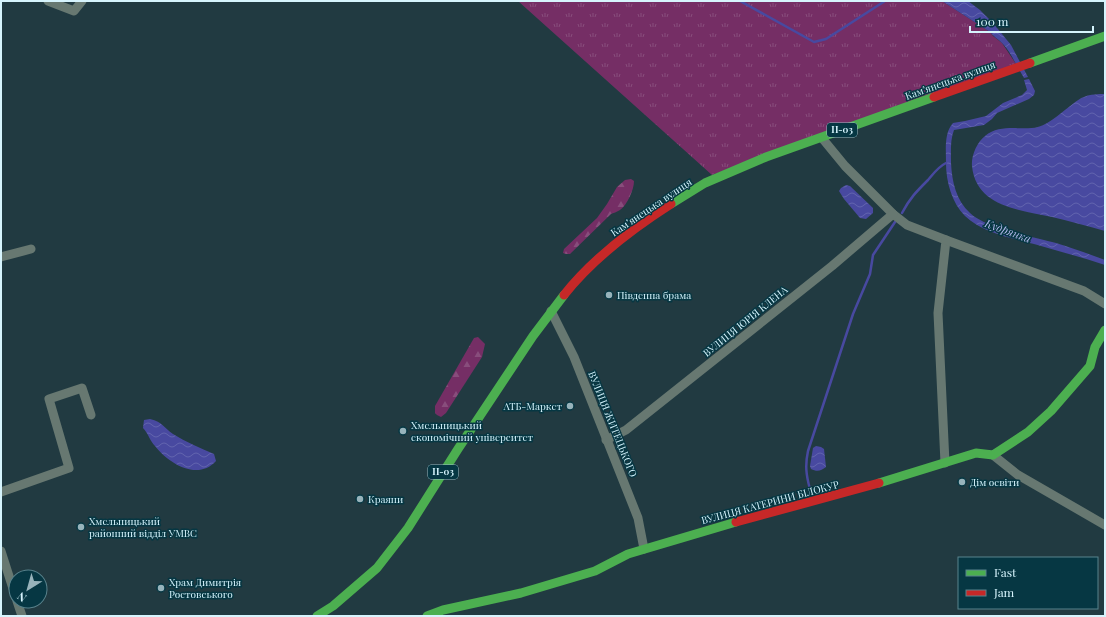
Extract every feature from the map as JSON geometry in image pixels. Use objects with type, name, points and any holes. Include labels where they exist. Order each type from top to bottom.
[{"type":"main road","name":"Камʼянецька вулиця","points":[[317,616],[333,606],[377,568],[419,511],[533,336],[565,293],[584,272],[613,246],[652,217],[714,178],[766,157],[1105,36]]},
{"type":"main road","points":[[993,455],[1039,423],[1090,366],[1095,347],[1105,330]]},
{"type":"main road","name":"ВУЛИЦЯ КАТЕРИНИ БІЛОКУР","points":[[427,616],[443,610],[521,593],[595,571],[628,554],[644,549],[760,515],[860,489],[976,453],[993,455]]},
{"type":"street","points":[[48,1],[74,11],[82,1]]},
{"type":"street","points":[[822,138],[847,168],[893,214],[907,225],[1084,291],[1105,304]]},
{"type":"street","name":"ВУЛИЦЯ ЮРІЯ КЛЕНА","points":[[606,440],[626,430],[832,266],[893,214]]},
{"type":"street","points":[[945,463],[938,313],[946,240]]},
{"type":"street","points":[[1,257],[31,249]]},
{"type":"street","name":"ВУЛИЦЯ ЖИТЕЦЬКОГО","points":[[551,311],[574,357],[638,518],[644,549]]},
{"type":"street","points":[[1,492],[69,468],[49,399],[82,388],[91,415]]},
{"type":"street","points":[[993,455],[1018,475],[1105,525]]},
{"type":"street","points":[[1,552],[8,573]]},
{"type":"green space","points":[[518,1],[942,1],[990,32],[1002,43],[1016,64],[712,175]]},
{"type":"green space","points":[[631,179],[634,181],[633,189],[623,208],[611,214],[570,254],[563,253],[564,249],[597,218],[617,187],[625,180]]},
{"type":"green space","points":[[478,337],[485,344],[482,357],[446,413],[441,417],[435,413],[435,406],[474,338]]},
{"type":"water","points":[[942,1],[968,1],[980,10],[1011,45],[1028,77],[1024,78],[1011,55],[1002,43],[990,32]]},
{"type":"water","name":"Кудрянка","points":[[1029,79],[1035,91],[1034,95],[1029,99],[997,113],[984,125],[954,130],[951,142],[951,163],[952,177],[958,196],[965,208],[970,213],[987,223],[998,228],[1056,243],[1087,253],[1105,260],[1105,265],[991,232],[965,216],[960,211],[953,199],[946,170],[946,142],[950,127],[953,123],[986,116],[1003,103],[1022,95],[1027,90],[1024,80]]},
{"type":"water","points":[[1105,94],[1105,231],[1065,220],[1014,209],[991,198],[982,190],[975,180],[972,162],[977,145],[985,136],[991,132],[1005,128],[1038,127],[1052,120],[1081,98]]},
{"type":"water","points":[[846,185],[850,186],[873,208],[873,213],[866,219],[860,218],[839,191]]},
{"type":"water","points":[[150,419],[161,423],[173,434],[183,440],[214,454],[216,461],[209,467],[201,470],[192,470],[184,468],[168,459],[153,444],[143,428],[144,420]]},
{"type":"water","points":[[816,446],[824,449],[826,467],[819,471],[811,469],[810,466],[813,448]]},
{"type":"waterway","points":[[740,1],[814,42],[826,39],[885,1]]},
{"type":"waterway","points":[[902,213],[908,203],[938,168],[946,163]]},
{"type":"waterway","points":[[810,489],[806,470],[808,451],[853,314],[870,274],[873,255],[895,222]]},
{"type":"traffic: fast","points":[[1030,63],[1105,36]]},
{"type":"traffic: fast","points":[[671,204],[705,183],[766,157],[934,97]]},
{"type":"traffic: fast","points":[[317,616],[333,606],[377,568],[408,528],[458,449],[533,336],[564,295]]},
{"type":"traffic: fast","points":[[879,483],[976,453],[993,455],[1028,432],[1051,411],[1090,366],[1095,347],[1105,330]]},
{"type":"traffic: fast","points":[[427,616],[443,610],[521,593],[595,571],[628,554],[736,522]]},
{"type":"traffic: jam","points":[[934,97],[1030,63]]},
{"type":"traffic: jam","points":[[564,295],[575,281],[614,245],[671,204]]},
{"type":"traffic: jam","points":[[736,522],[879,483]]},
{"type":"place","name":"Південна брама","points":[[609,295]]},
{"type":"place","name":"АТБ-Маркет","points":[[570,406]]},
{"type":"place","name":"Хмельницький економічний університет","points":[[403,431]]},
{"type":"place","name":"Дім освіти","points":[[962,482]]},
{"type":"place","name":"Краяни","points":[[360,499]]},
{"type":"place","name":"Хмельницький районний відділ УМВС","points":[[81,527]]},
{"type":"place","name":"Храм Димитрія Ростовського","points":[[161,588]]}]
